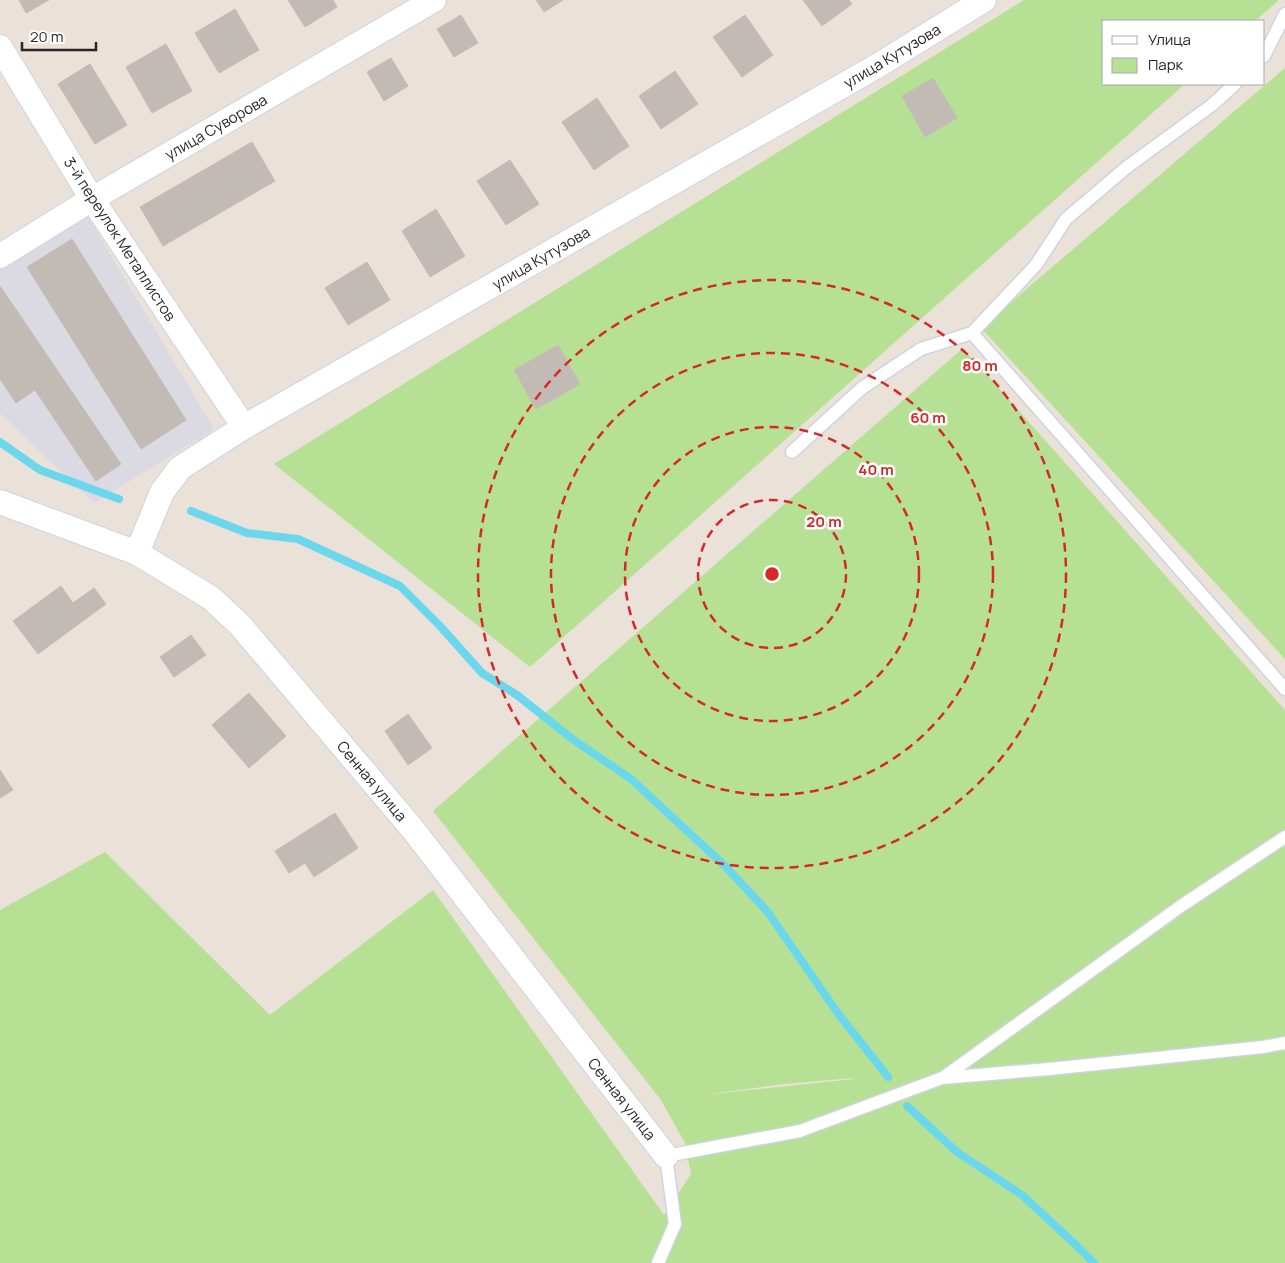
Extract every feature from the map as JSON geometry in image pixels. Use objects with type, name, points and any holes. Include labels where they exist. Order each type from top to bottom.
[{"type":"street","name":"улица Суворова","points":[[0,256],[92,199],[434,0]]},
{"type":"street","name":"улица Кутузова","points":[[137,553],[162,492],[180,468],[244,427],[877,66],[984,0]]},
{"type":"street","name":"3-й переулок Металлистов","points":[[0,47],[92,199],[244,427]]},
{"type":"street","name":"Сенная улица","points":[[0,502],[137,553],[211,598],[240,625],[411,827],[666,1156]]},
{"type":"lane","points":[[1265,54],[1285,14]]},
{"type":"lane","points":[[792,452],[862,388],[921,349],[972,333],[1036,265],[1066,219],[1127,167],[1212,105],[1234,85]]},
{"type":"lane","points":[[972,333],[1285,690]]},
{"type":"lane","points":[[658,1263],[675,1224],[666,1156],[800,1131],[942,1078],[1181,906],[1285,837]]},
{"type":"lane","points":[[942,1078],[1058,1068],[1263,1047],[1285,1043]]},
{"type":"shaded area","points":[[87,215],[214,429],[94,503],[0,413],[0,266]]},
{"type":"green space","points":[[1024,0],[1279,0],[1256,20],[1102,20],[1102,85],[1184,85],[530,667],[274,464]]},
{"type":"green space","points":[[1285,68],[1285,659],[981,328]]},
{"type":"green space","points":[[963,348],[1285,710],[1285,1263],[0,1263],[0,910],[105,852],[270,1015],[433,890],[664,1215],[691,1174],[685,1143],[661,1100],[433,811]],"holes":[[[854,1079],[702,1095],[785,1084]]]},
{"type":"building","points":[[19,0],[49,0],[26,13]]},
{"type":"building","points":[[288,0],[333,0],[337,7],[305,27]]},
{"type":"building","points":[[536,0],[563,0],[544,12]]},
{"type":"building","points":[[803,0],[849,0],[852,4],[822,26]]},
{"type":"building","points":[[235,9],[259,50],[219,73],[195,33]]},
{"type":"building","points":[[461,15],[478,43],[454,57],[437,29]]},
{"type":"building","points":[[745,15],[773,55],[742,77],[713,37]]},
{"type":"building","points":[[166,44],[192,91],[152,113],[126,67]]},
{"type":"building","points":[[391,58],[408,86],[384,101],[367,72]]},
{"type":"building","points":[[90,64],[127,125],[95,144],[58,84]]},
{"type":"building","points":[[675,71],[698,104],[661,129],[639,96]]},
{"type":"building","points":[[933,78],[957,118],[925,137],[902,96]]},
{"type":"building","points":[[597,98],[629,146],[594,170],[562,122]]},
{"type":"building","points":[[252,142],[275,181],[163,246],[140,207]]},
{"type":"building","points":[[510,160],[539,204],[506,225],[477,181]]},
{"type":"building","points":[[436,209],[465,256],[430,277],[402,231]]},
{"type":"building","points":[[72,239],[186,420],[141,449],[27,267]]},
{"type":"building","points":[[367,262],[390,300],[348,325],[325,288]]},
{"type":"building","points":[[0,286],[121,464],[96,481],[35,390],[16,403],[0,379]]},
{"type":"building","points":[[558,345],[580,384],[536,409],[514,370]]},
{"type":"building","points":[[61,586],[73,603],[94,588],[106,604],[38,654],[13,621]]},
{"type":"building","points":[[191,635],[206,655],[174,677],[160,657]]},
{"type":"building","points":[[249,693],[286,736],[249,768],[212,725]]},
{"type":"building","points":[[408,714],[432,748],[408,765],[385,731]]},
{"type":"building","points":[[0,770],[13,790],[0,798]]},
{"type":"building","points":[[335,813],[358,848],[314,877],[305,863],[289,873],[275,851]]},
{"type":"waterway","points":[[0,442],[40,470],[119,499]]},
{"type":"waterway","points":[[191,511],[247,533],[298,539],[400,586],[440,626],[482,673],[517,695],[571,738],[631,779],[725,866],[767,911],[837,1012],[888,1077]]},
{"type":"waterway","points":[[907,1106],[957,1152],[1022,1195],[1094,1263]]}]
